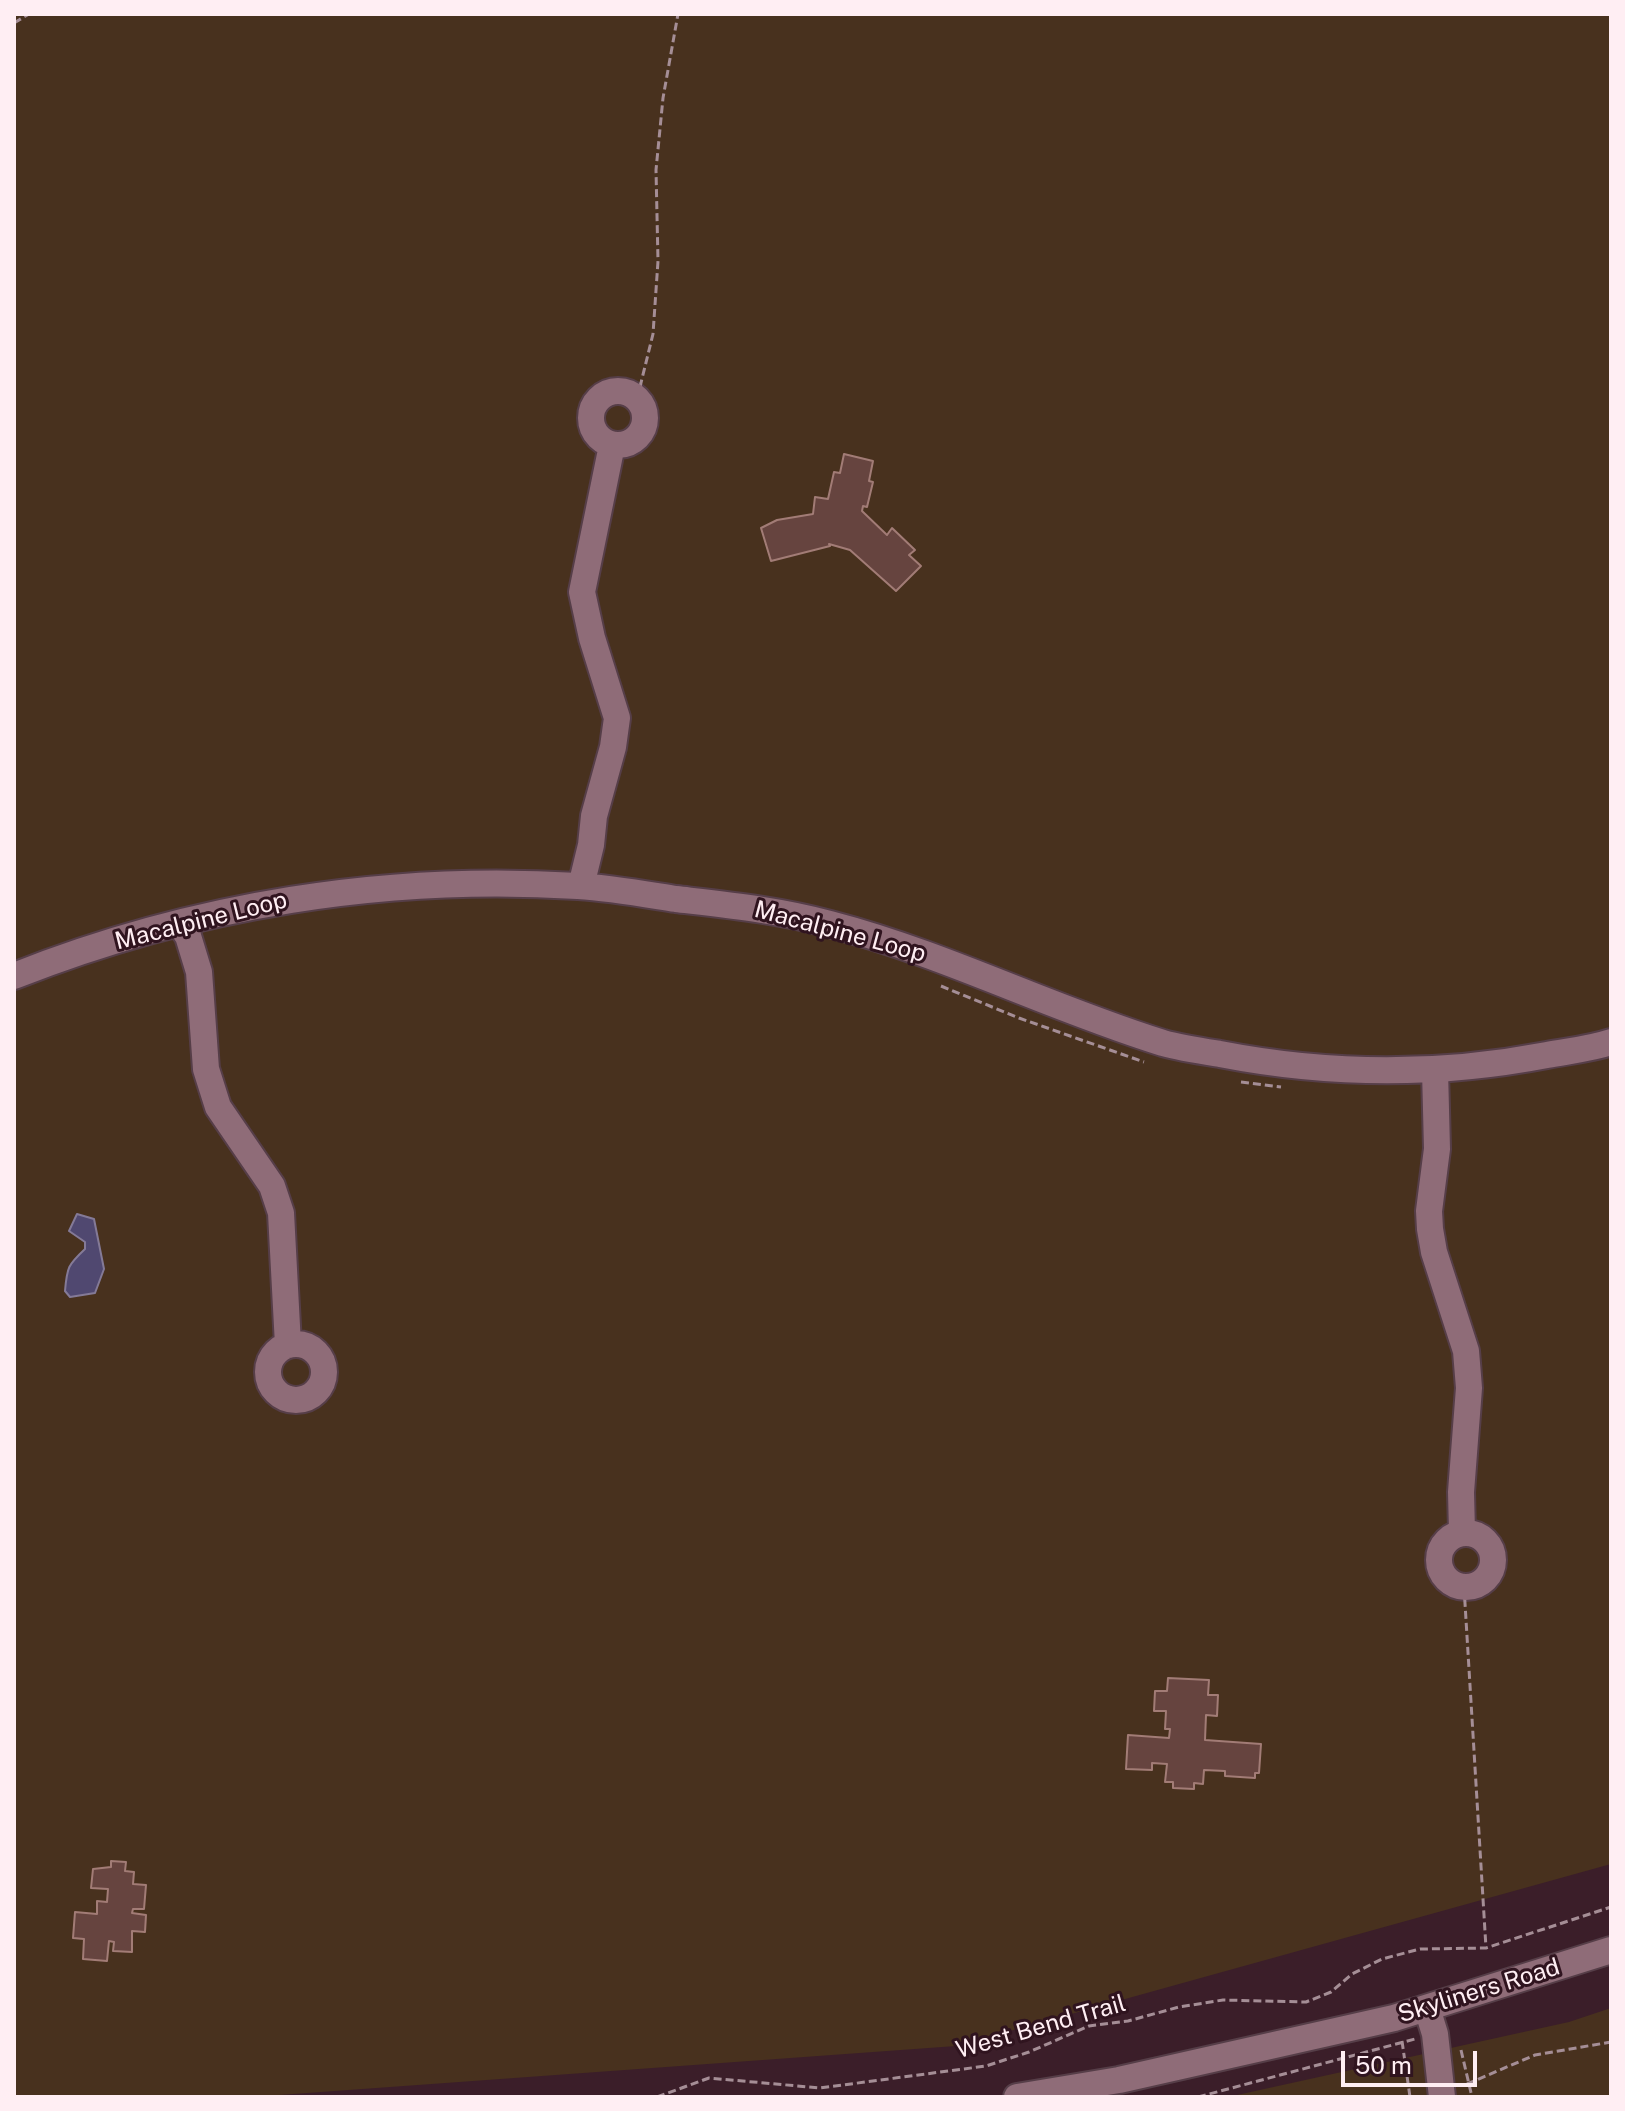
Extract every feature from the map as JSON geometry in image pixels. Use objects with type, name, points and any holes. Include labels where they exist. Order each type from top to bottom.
[{"type":"street","points":[[614,391],[627,392],[637,399],[645,419],[637,438],[626,445],[612,445],[599,438],[590,417],[601,397],[614,391]]},
{"type":"street","points":[[581,886],[617,718],[592,638],[582,592],[612,445]]},
{"type":"street","name":"Macalpine Loop","points":[[14,976],[68,955],[179,923],[275,901],[365,889],[466,883],[581,886],[762,908],[830,924],[918,951],[1078,1014],[1168,1044],[1262,1062],[1372,1071],[1435,1070],[1493,1065],[1611,1042]]},
{"type":"street","points":[[179,923],[188,936],[199,972],[206,1069],[218,1107],[272,1186],[281,1213],[288,1345]]},
{"type":"street","points":[[1435,1070],[1437,1149],[1429,1211],[1430,1229],[1434,1252],[1466,1351],[1469,1388],[1461,1492],[1462,1532]]},
{"type":"street","points":[[1462,1532],[1475,1533],[1486,1540],[1492,1550],[1492,1571],[1475,1586],[1464,1587],[1447,1579],[1440,1569],[1442,1546],[1449,1538],[1462,1532]]},
{"type":"street","name":"Skyliners Road","points":[[1017,2097],[1398,2030],[1427,2008],[1611,1950]]},
{"type":"street","points":[[1427,2008],[1435,2034],[1442,2097]]},
{"type":"path","points":[[14,23],[29,14]]},
{"type":"path","points":[[637,399],[653,334],[658,261],[656,170],[663,98],[678,14]]},
{"type":"path","points":[[937,984],[1019,1018],[1149,1063]]},
{"type":"path","points":[[1237,1081],[1280,1087]]},
{"type":"path","points":[[1464,1587],[1486,1948]]},
{"type":"path","name":"West Bend Trail","points":[[657,2097],[709,2078],[820,2088],[986,2066],[1029,2052],[1089,2026],[1223,2000],[1306,2002],[1331,1992],[1352,1974],[1382,1959],[1420,1949],[1486,1948],[1611,1907]]},
{"type":"path","points":[[1398,2030],[1410,2097]]},
{"type":"path","points":[[1198,2097],[1398,2030],[1435,2034]]},
{"type":"path","points":[[1472,2097],[1467,2084],[1535,2055],[1611,2042]]},
{"type":"shaded area","points":[[14,14],[1611,14],[1611,1864],[956,2046],[252,2097],[14,2097]]},
{"type":"shaded area","points":[[77,1214],[94,1219],[104,1269],[95,1293],[70,1297],[65,1291],[68,1271],[85,1249],[85,1242],[69,1231]]},
{"type":"shaded area","points":[[1611,2008],[1611,2097],[1228,2097],[1569,2022]]},
{"type":"building","points":[[844,454],[873,461],[869,481],[873,482],[867,507],[863,506],[862,511],[887,535],[892,528],[915,550],[909,555],[921,566],[896,591],[850,550],[829,544],[771,561],[761,528],[777,520],[813,514],[815,497],[828,499],[834,472],[840,473]]},
{"type":"building","points":[[1168,1678],[1209,1680],[1208,1695],[1218,1695],[1217,1716],[1206,1715],[1205,1740],[1261,1744],[1259,1773],[1255,1773],[1255,1778],[1225,1776],[1225,1771],[1204,1770],[1203,1784],[1194,1783],[1194,1789],[1173,1788],[1173,1782],[1165,1782],[1167,1764],[1152,1763],[1152,1770],[1126,1769],[1128,1735],[1169,1738],[1170,1729],[1165,1729],[1166,1711],[1154,1711],[1155,1691],[1167,1691]]},
{"type":"building","points":[[111,1861],[126,1862],[125,1871],[134,1872],[133,1884],[146,1885],[144,1909],[133,1909],[132,1913],[146,1915],[145,1932],[132,1931],[132,1952],[113,1951],[114,1942],[109,1941],[107,1961],[83,1959],[84,1939],[73,1938],[75,1912],[97,1914],[97,1901],[107,1902],[108,1889],[91,1888],[93,1869],[111,1867]]}]
